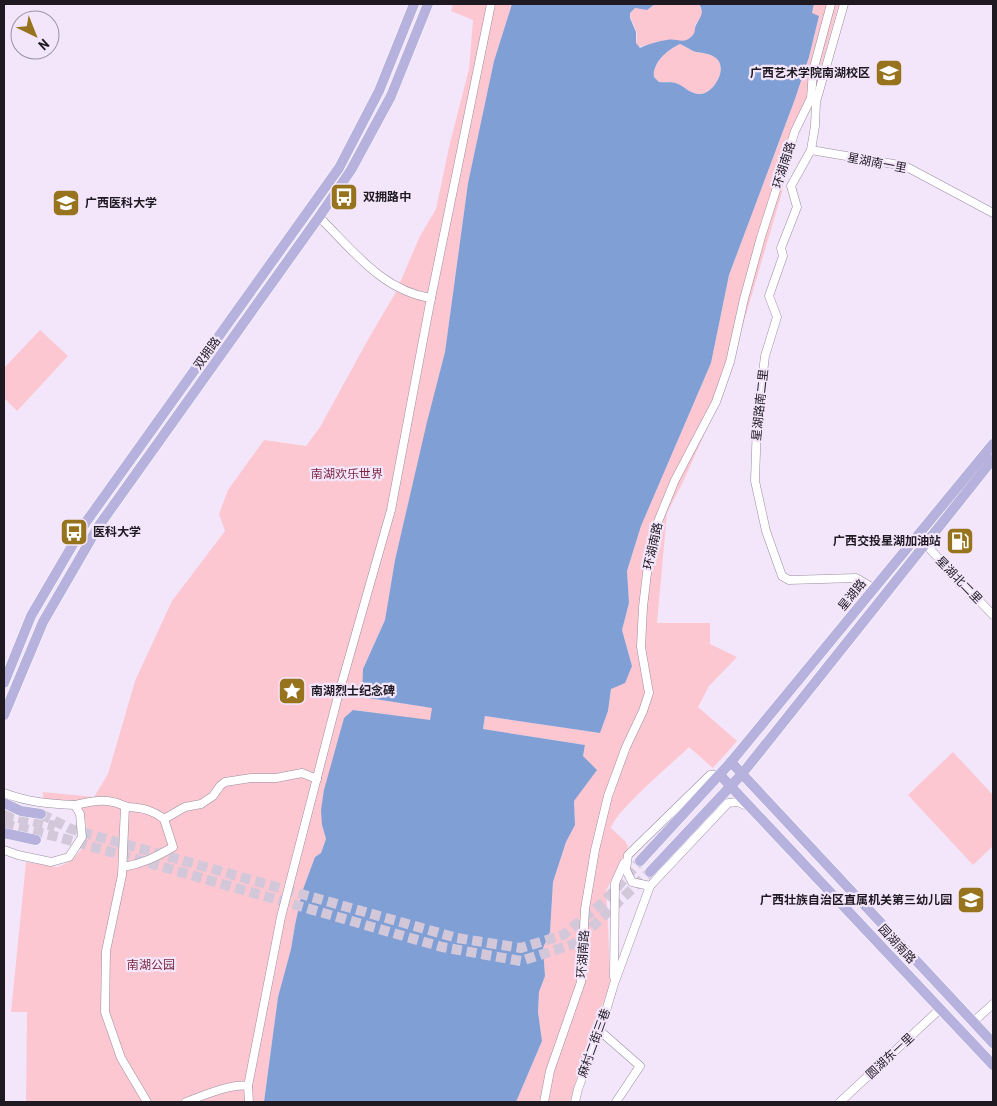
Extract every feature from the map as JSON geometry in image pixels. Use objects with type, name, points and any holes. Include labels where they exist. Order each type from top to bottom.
[{"type":"main road","name":"双拥路","points":[[4,683],[31,616],[86,522],[339,168],[379,91],[414,4]]},
{"type":"main road","name":"双拥路","points":[[4,715],[43,622],[98,527],[320,217],[351,170],[391,96],[428,4]]},
{"type":"main road","name":"星湖路","points":[[640,862],[731,762],[993,444]]},
{"type":"main road","name":"星湖路","points":[[650,872],[742,774],[993,459]]},
{"type":"main road","name":"园湖南路","points":[[731,762],[993,1043]]},
{"type":"main road","name":"园湖南路","points":[[720,775],[993,1065]]},
{"type":"main road","points":[[4,803],[21,811],[41,814]]},
{"type":"main road","points":[[4,832],[36,840]]},
{"type":"street","points":[[249,1102],[248,1086],[280,917],[316,779],[391,510],[431,298],[491,4]]},
{"type":"street","name":"环湖南路","points":[[544,1102],[550,1071],[581,982],[585,909],[595,850],[608,796],[649,693],[641,647],[643,607],[649,556],[657,524],[675,480],[716,402],[730,362],[744,299],[761,237],[795,131],[811,98],[813,71],[831,4]]},
{"type":"street","name":"星湖路南二里","points":[[844,4],[816,102],[811,150],[791,186],[797,207],[781,248],[783,256],[769,296],[777,318],[765,356],[757,422],[754,482],[766,531],[782,576],[789,580],[856,578],[873,588]]},
{"type":"street","name":"星湖南一里","points":[[811,150],[905,166],[993,213]]},
{"type":"street","points":[[320,217],[374,273],[402,289],[419,296],[431,298]]},
{"type":"street","name":"星湖北二里","points":[[925,544],[993,616]]},
{"type":"street","points":[[164,819],[185,807],[201,804],[213,796],[225,782],[252,778],[276,778],[302,773],[316,779]]},
{"type":"street","points":[[614,984],[615,883],[628,855],[710,775],[720,775]]},
{"type":"street","points":[[4,793],[39,803],[75,805],[100,800],[116,802],[125,807],[143,808],[156,813],[164,819],[173,846],[153,859],[137,865],[122,867]]},
{"type":"street","points":[[614,984],[650,886],[728,802],[738,802],[750,807]]},
{"type":"street","points":[[4,850],[51,862],[68,857],[82,837],[80,814],[75,805]]},
{"type":"street","points":[[125,807],[122,867],[106,951],[105,1012],[121,1058],[147,1102]]},
{"type":"street","points":[[628,855],[626,870],[632,882],[650,886]]},
{"type":"street","name":"麻村二街三巷","points":[[576,1102],[578,1089],[600,1031],[614,984]]},
{"type":"street","points":[[973,1022],[993,1004]]},
{"type":"street","name":"圆湖东一里","points":[[840,1102],[940,1009]]},
{"type":"street","points":[[600,1031],[640,1066],[616,1102]]},
{"type":"street","points":[[186,1102],[211,1093],[243,1085],[248,1086]]},
{"type":"green space","name":"南湖公园","points":[[453,4],[512,4],[494,61],[468,183],[445,352],[395,560],[385,620],[363,669],[363,697],[433,708],[430,721],[354,710],[322,825],[326,839],[321,853],[315,857],[302,892],[291,949],[278,997],[264,1102],[26,1102],[27,1012],[11,1012],[26,862],[57,867],[71,861],[81,850],[88,833],[83,811],[43,799],[43,792],[94,797],[108,774],[135,681],[172,601],[225,531],[219,514],[228,490],[264,440],[306,446],[320,427],[396,292],[419,238],[436,209],[450,143],[469,69],[473,20],[451,11]]},
{"type":"green space","points":[[655,4],[699,4],[702,16],[695,25],[695,33],[684,42],[660,42],[638,47],[636,42],[637,34],[630,13],[635,8],[647,10]]},
{"type":"green space","points":[[814,4],[839,4],[817,81],[814,101],[797,132],[783,174],[783,189],[732,362],[716,408],[667,513],[657,623],[710,623],[710,644],[737,657],[709,686],[698,707],[737,741],[713,768],[689,747],[633,799],[615,820],[611,828],[626,842],[628,847],[606,891],[610,985],[585,1050],[570,1102],[516,1102],[542,1041],[538,1012],[539,992],[545,976],[543,948],[550,932],[553,882],[566,842],[575,825],[574,801],[585,745],[483,729],[485,716],[600,733],[608,711],[611,689],[632,666],[622,630],[629,603],[627,571],[641,526],[711,363],[729,275],[809,57],[819,16],[812,14]]},
{"type":"green space","points":[[680,44],[695,51],[711,55],[718,60],[721,71],[717,82],[709,91],[696,94],[676,83],[659,82],[654,77],[658,62],[671,49]]},
{"type":"green space","points":[[40,330],[68,356],[17,411],[4,398],[4,368]]},
{"type":"green space","points":[[953,752],[993,795],[993,846],[973,865],[908,795]]},
{"type":"water","points":[[512,4],[655,4],[647,10],[635,8],[630,13],[630,18],[636,32],[636,43],[640,48],[664,40],[683,41],[689,39],[694,33],[695,26],[701,15],[702,10],[699,4],[814,4],[812,13],[819,16],[809,57],[795,99],[729,275],[711,363],[641,526],[627,571],[629,603],[622,630],[632,666],[625,683],[611,689],[608,711],[600,733],[485,716],[483,729],[585,745],[583,756],[597,770],[574,801],[575,825],[566,842],[553,882],[550,932],[543,948],[545,976],[539,992],[538,1012],[542,1041],[516,1102],[264,1102],[278,997],[291,949],[302,892],[315,857],[321,853],[326,839],[322,825],[321,810],[324,790],[344,718],[353,710],[430,720],[432,708],[362,697],[363,669],[385,620],[395,560],[445,352],[468,183],[494,61]],"holes":[[[680,44],[718,60],[721,71],[717,82],[709,91],[699,94],[693,93],[681,85],[671,82],[659,82],[654,77],[658,62],[666,53]]]},
{"type":"tunnel","points":[[41,814],[71,829],[457,938],[521,948],[563,935],[605,901],[640,861]]},
{"type":"tunnel","points":[[4,815],[55,826]]},
{"type":"tunnel","points":[[4,824],[62,838],[442,947],[521,961],[574,944],[650,872]]},
{"type":"place","name":"广西艺术学院南湖校区","points":[[889,73]]},
{"type":"place","name":"双拥路中","points":[[344,197]]},
{"type":"place","name":"广西医科大学","points":[[66,203]]},
{"type":"place","name":"医科大学","points":[[74,532]]},
{"type":"place","name":"广西交投星湖加油站","points":[[960,541]]},
{"type":"place","name":"南湖烈士纪念碑","points":[[292,691]]},
{"type":"place","name":"广西壮族自治区直属机关第三幼儿园","points":[[971,900]]},
{"type":"park label","name":"南湖欢乐世界","points":[[347,474]]}]
